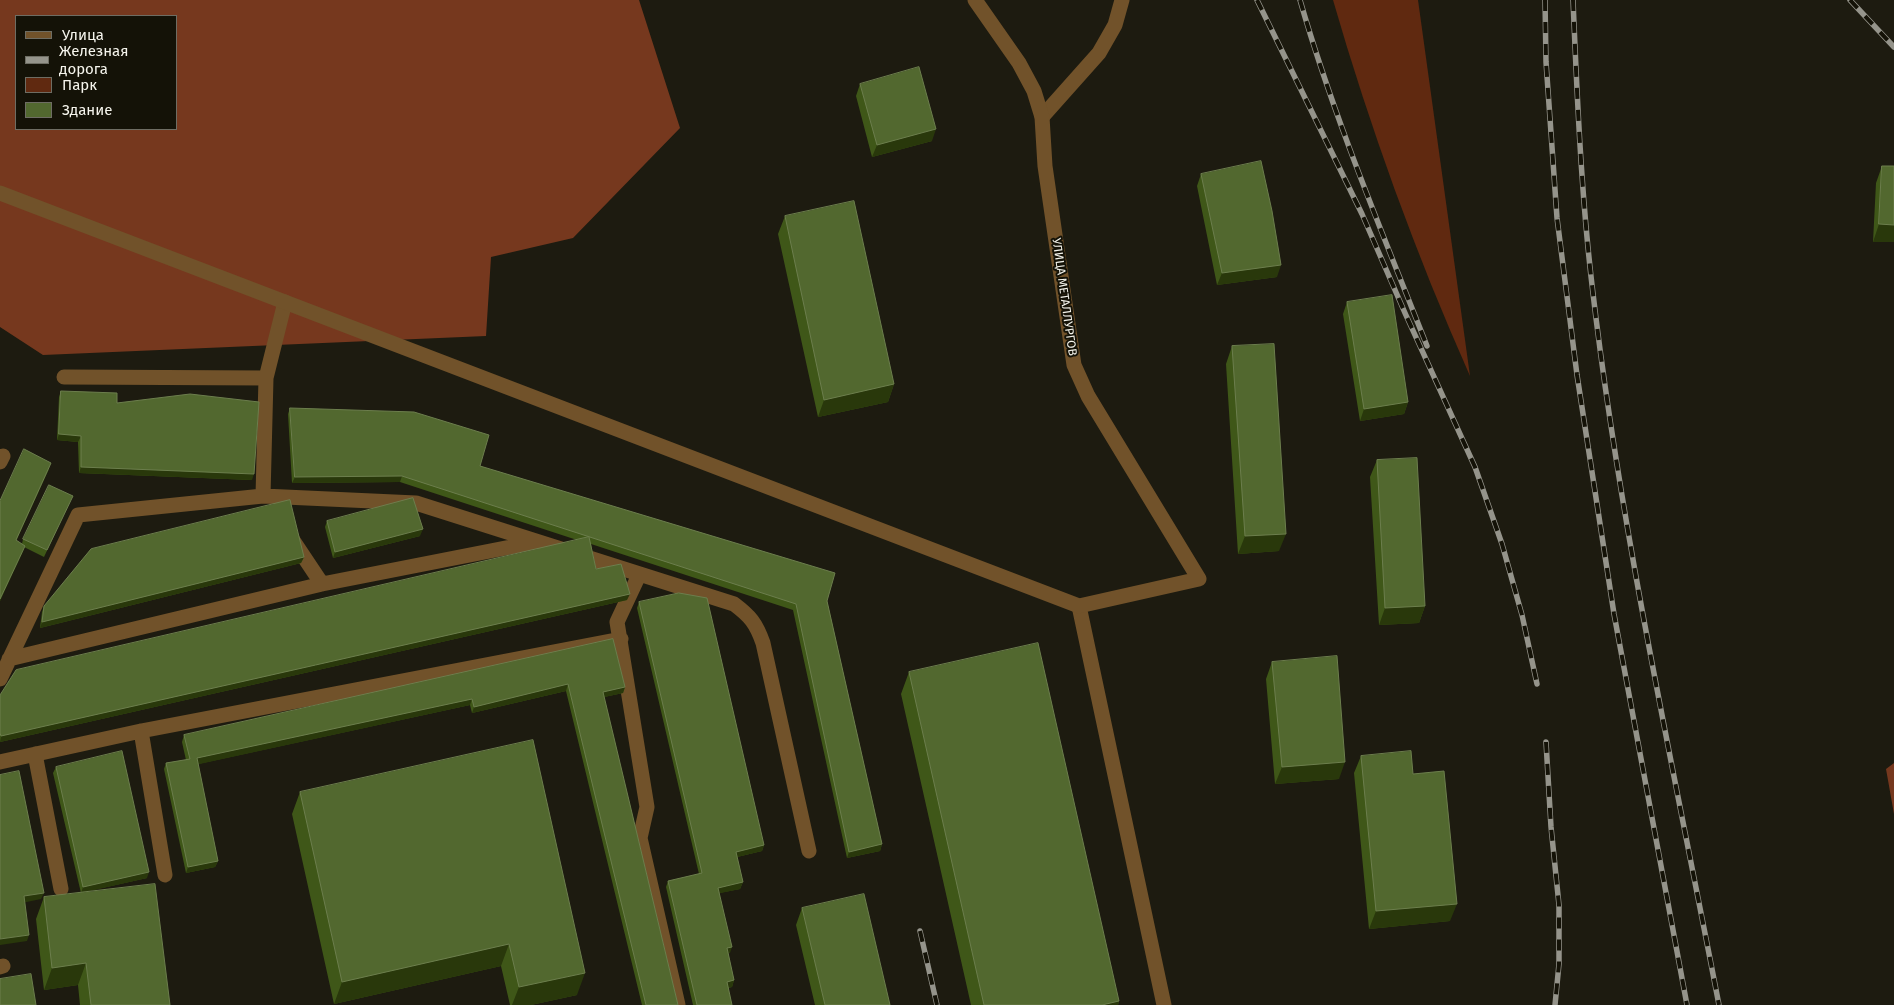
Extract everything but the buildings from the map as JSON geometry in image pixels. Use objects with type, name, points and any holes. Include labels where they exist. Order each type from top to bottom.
[{"type":"street","name":"УЛИЦА МЕТАЛЛУРГОВ","points":[[975,0],[1019,63],[1034,92],[1042,117],[1045,166],[1074,365],[1093,404],[1199,579],[1079,606]]},
{"type":"street","points":[[1042,117],[1099,53],[1115,25],[1122,0]]},
{"type":"street","points":[[0,193],[1079,606],[1164,1005]]},
{"type":"street","points":[[274,512],[263,496],[266,378],[286,302]]},
{"type":"street","points":[[64,377],[266,378]]},
{"type":"street","points":[[0,679],[78,515],[263,496],[416,503],[734,604],[746,613],[757,625],[763,643],[808,851]]},
{"type":"street","points":[[285,528],[322,584]]},
{"type":"street","points":[[9,659],[322,584],[538,542]]},
{"type":"street","points":[[639,575],[617,622],[647,807],[640,838],[678,1005]]},
{"type":"street","points":[[0,762],[141,731],[621,639]]},
{"type":"street","points":[[141,731],[165,875]]},
{"type":"street","points":[[35,754],[61,889]]},
{"type":"green space","points":[[1333,0],[1418,0],[1470,376],[1431,284],[1395,191],[1362,96]]},
{"type":"shaded area","points":[[0,0],[639,0],[680,128],[573,238],[491,257],[486,336],[43,355],[0,327]]},
{"type":"shaded area","points":[[1894,763],[1894,814],[1886,769]]},
{"type":"railway","points":[[1257,0],[1362,214],[1475,467],[1502,544],[1522,615],[1537,684]]},
{"type":"railway","points":[[1300,0],[1343,131],[1427,346]]},
{"type":"railway","points":[[1545,0],[1546,62],[1557,218],[1577,375],[1614,614],[1687,1005]]},
{"type":"railway","points":[[1573,0],[1585,214],[1592,285],[1617,466],[1649,646],[1719,1005]]},
{"type":"railway","points":[[1850,0],[1894,47]]},
{"type":"railway","points":[[1546,742],[1551,827],[1559,905],[1559,964],[1555,1005]]},
{"type":"railway","points":[[920,931],[937,1005]]}]
